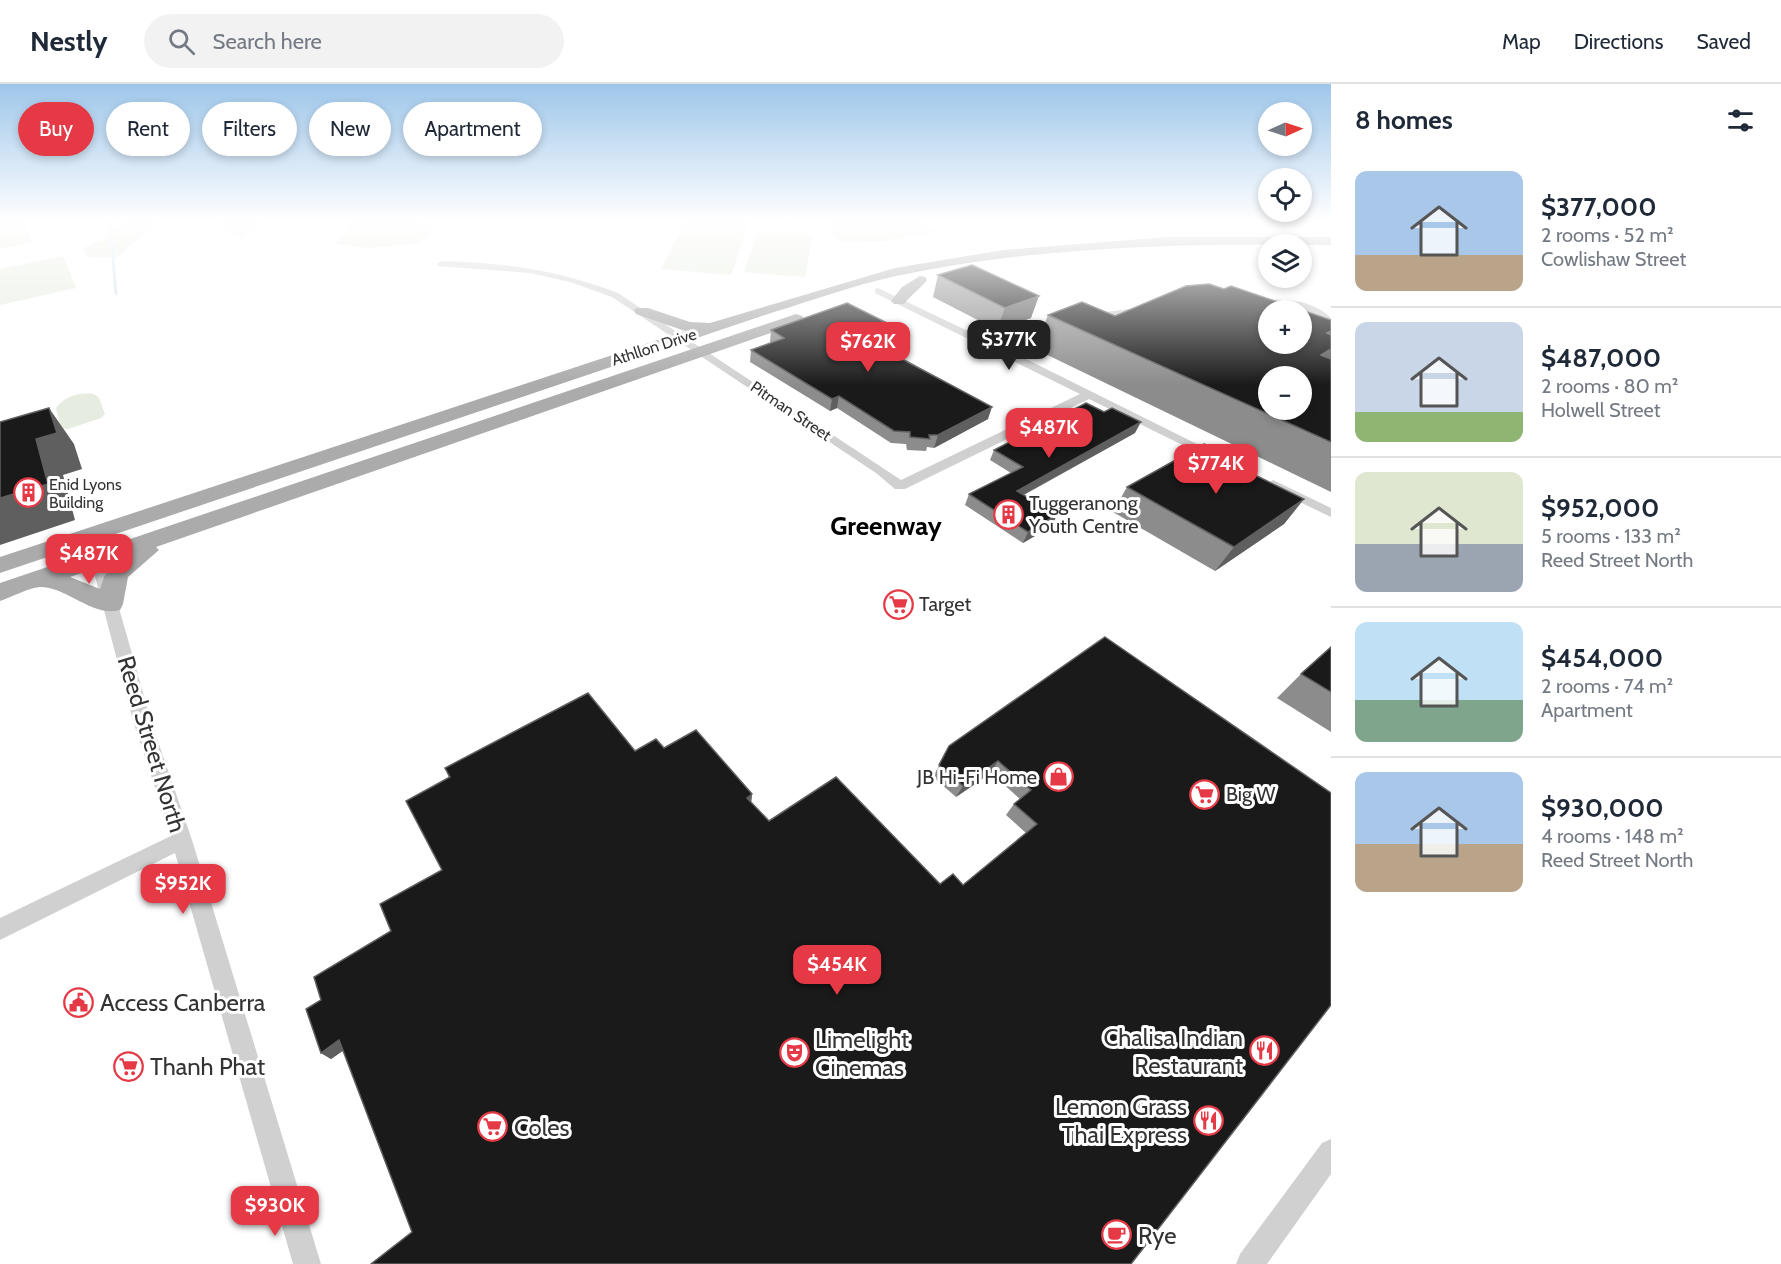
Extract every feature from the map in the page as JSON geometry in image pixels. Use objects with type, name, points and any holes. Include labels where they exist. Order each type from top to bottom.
[{"type":"main road","name":"Athllon Drive","points":[[0,565],[712,327],[887,275]]},
{"type":"main road","points":[[878,291],[874,286],[875,280],[888,275]]},
{"type":"main road","points":[[847,301],[920,280],[946,275]]},
{"type":"main road","points":[[899,301],[907,290],[920,280]]},
{"type":"main road","points":[[797,300],[854,288],[878,291]]},
{"type":"main road","points":[[642,311],[688,327],[712,327]]},
{"type":"main road","name":"Athllon Drive","points":[[0,592],[817,312]]},
{"type":"main road","points":[[39,579],[67,584],[111,604],[112,582],[115,574],[127,562],[199,524]]},
{"type":"street","name":"Pitman Street","points":[[559,275],[615,295],[642,311],[880,470],[900,486],[1089,394]]},
{"type":"street","points":[[878,291],[1229,463]]},
{"type":"street","points":[[1247,304],[1301,304],[1318,310],[1331,323]]},
{"type":"street","points":[[995,348],[1068,322],[1150,310]]},
{"type":"street","points":[[1260,478],[1331,513]]},
{"type":"street","name":"Reed Street North","points":[[91,534],[142,721],[182,840],[307,1264]]},
{"type":"street","points":[[0,929],[182,840]]},
{"type":"street","points":[[1250,1264],[1331,1152]]},
{"type":"shaded area","points":[[0,275],[71,275],[76,288],[0,305]]},
{"type":"shaded area","points":[[781,275],[805,275],[805,277]]},
{"type":"shaded area","points":[[94,394],[99,398],[105,414],[101,418],[68,429],[61,428],[56,408],[64,400],[73,396]]},
{"type":"building","points":[[938,275],[994,275],[1039,296],[1005,308]]},
{"type":"building","points":[[1209,284],[1224,289],[1231,286],[1272,300],[1258,300],[1258,354],[1312,354],[1312,313],[1331,320],[1331,331],[1327,333],[1331,335],[1331,349],[1321,355],[1331,359],[1331,442],[1282,420],[1312,420],[1312,366],[1258,366],[1258,409],[1048,315],[1082,302],[1115,316],[1186,286]]},
{"type":"building","points":[[847,303],[891,325],[861,337],[992,407],[938,435],[929,435],[930,439],[910,437],[910,432],[894,431],[839,396],[832,399],[751,350],[784,338],[771,330]]},
{"type":"building","points":[[1086,403],[1104,412],[1112,408],[1141,422],[1017,491],[1057,515],[1028,532],[969,494],[1023,467],[994,450]]},
{"type":"building","points":[[49,408],[57,433],[36,439],[48,484],[0,498],[0,422]]},
{"type":"building","points":[[1204,444],[1240,461],[1234,465],[1304,499],[1234,547],[1127,487]]},
{"type":"building","points":[[1105,637],[1331,793],[1331,1005],[1131,1264],[371,1264],[412,1232],[339,1040],[321,1053],[306,1009],[321,1000],[314,977],[391,931],[380,904],[442,870],[406,801],[450,777],[445,768],[588,693],[635,751],[656,739],[664,748],[696,730],[752,794],[747,798],[769,821],[836,777],[940,884],[953,874],[963,885],[1037,824],[1014,804],[1031,790],[998,761],[963,786],[939,765],[949,746]]},
{"type":"building","points":[[1331,647],[1331,692],[1301,674]]},
{"type":"waterway","points":[[114,275],[116,294]]},
{"type":"place","name":"Enid Lyons Building","points":[[28,493]]},
{"type":"place","name":"Tuggeranong Youth Centre","points":[[1008,515]]},
{"type":"place","name":"Target","points":[[898,604]]},
{"type":"place","name":"JB Hi-Fi Home","points":[[1058,777]]},
{"type":"place","name":"Big W","points":[[1205,794]]},
{"type":"place","name":"Access Canberra","points":[[79,1002]]},
{"type":"place","name":"Chalisa Indian Restaurant","points":[[1264,1051]]},
{"type":"place","name":"Limelight Cinemas","points":[[794,1053]]},
{"type":"place","name":"Thanh Phat","points":[[129,1066]]},
{"type":"place","name":"Lemon Grass Thai Express","points":[[1208,1120]]},
{"type":"place","name":"Coles","points":[[493,1127]]},
{"type":"place","name":"Rye","points":[[1117,1235]]},
{"type":"district","name":"Greenway","points":[[886,526]]}]
